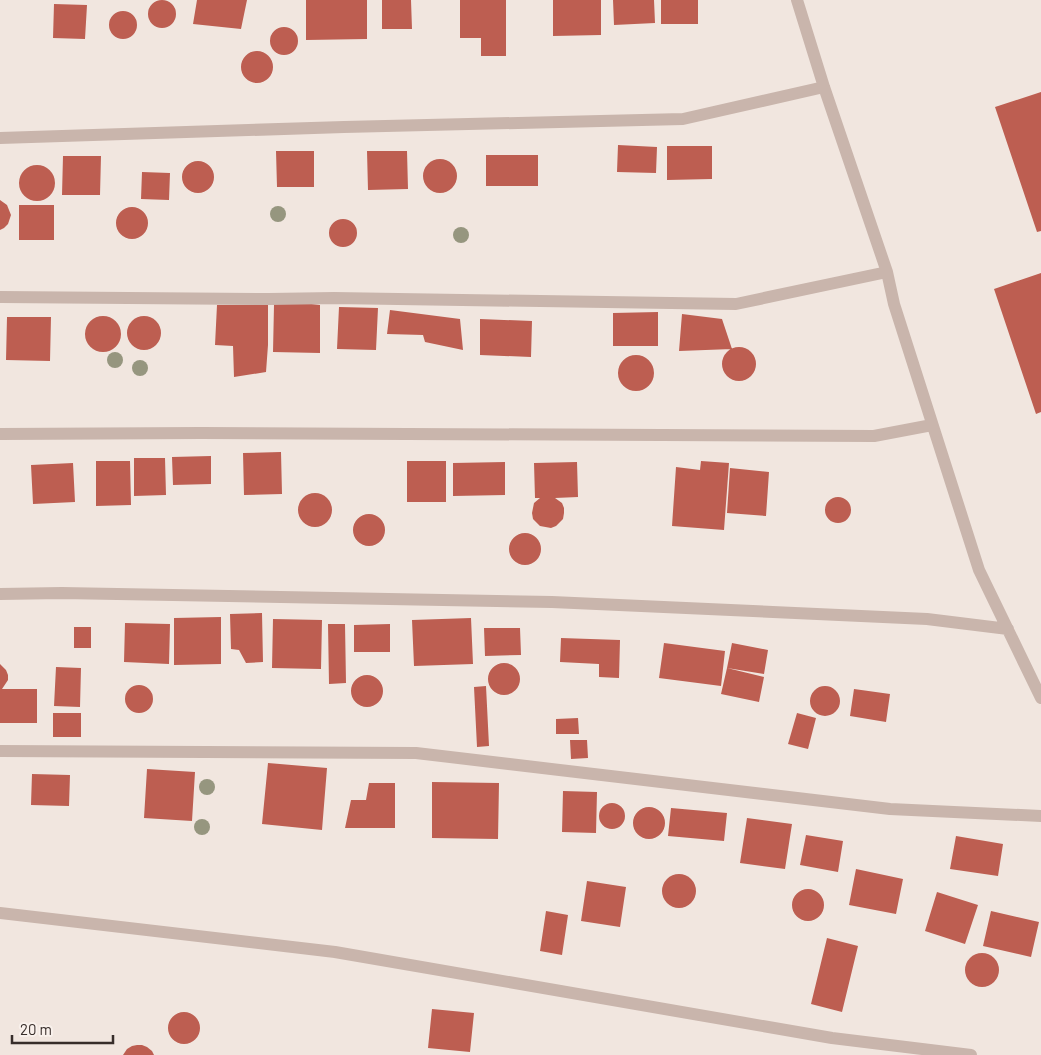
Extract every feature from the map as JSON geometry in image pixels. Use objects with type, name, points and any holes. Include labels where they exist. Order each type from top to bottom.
[{"type":"street","points":[[797,0],[824,87],[887,272],[894,304],[979,570],[1041,698]]},
{"type":"street","points":[[0,138],[334,127],[683,119],[824,87]]},
{"type":"street","points":[[0,297],[334,298],[736,304],[887,272]]},
{"type":"street","points":[[0,434],[874,436],[932,425]]},
{"type":"street","points":[[0,594],[62,593],[552,602],[927,619],[1008,629]]},
{"type":"street","points":[[0,751],[416,753],[890,809],[1041,816]]},
{"type":"street","points":[[0,913],[335,952],[832,1038],[971,1055]]},
{"type":"building","points":[[162,0],[172,4],[176,14],[172,24],[162,28],[152,24],[148,14],[152,4]]},
{"type":"building","points":[[197,0],[247,0],[241,29],[193,24]]},
{"type":"building","points":[[306,0],[367,0],[367,39],[306,40]]},
{"type":"building","points":[[382,0],[411,0],[412,29],[382,29]]},
{"type":"building","points":[[460,0],[506,0],[506,56],[481,56],[481,38],[460,38]]},
{"type":"building","points":[[553,0],[601,0],[601,35],[553,36]]},
{"type":"building","points":[[613,0],[654,0],[655,23],[614,25]]},
{"type":"building","points":[[661,0],[698,0],[698,24],[661,24]]},
{"type":"building","points":[[54,4],[87,5],[85,39],[53,38]]},
{"type":"building","points":[[123,11],[133,15],[137,25],[133,35],[123,39],[113,35],[109,25],[113,15]]},
{"type":"building","points":[[284,27],[294,31],[298,41],[294,51],[284,55],[274,51],[270,41],[274,31]]},
{"type":"building","points":[[257,51],[269,55],[273,67],[269,79],[257,83],[245,79],[241,67],[245,55]]},
{"type":"building","points":[[1041,92],[1041,231],[1037,232],[995,107]]},
{"type":"building","points":[[618,145],[657,147],[656,173],[617,172]]},
{"type":"building","points":[[667,146],[712,146],[712,179],[667,180]]},
{"type":"building","points":[[276,151],[314,151],[314,187],[277,187]]},
{"type":"building","points":[[367,151],[407,151],[408,189],[368,190]]},
{"type":"building","points":[[486,155],[538,155],[538,186],[486,186]]},
{"type":"building","points":[[63,156],[101,156],[100,195],[62,195]]},
{"type":"building","points":[[440,159],[447,160],[452,164],[456,169],[456,183],[452,188],[447,192],[440,193],[433,192],[428,188],[424,183],[423,176],[424,169],[428,164],[433,160]]},
{"type":"building","points":[[198,161],[210,165],[214,177],[210,189],[198,193],[186,189],[182,177],[186,165]]},
{"type":"building","points":[[37,165],[44,166],[50,170],[54,176],[54,190],[50,196],[44,200],[37,201],[30,200],[24,196],[20,190],[19,183],[20,176],[24,170],[30,166]]},
{"type":"building","points":[[142,172],[170,173],[169,200],[141,199]]},
{"type":"building","points":[[0,200],[7,205],[11,215],[8,224],[0,230]]},
{"type":"building","points":[[19,205],[54,205],[54,240],[19,240]]},
{"type":"building","points":[[132,207],[138,208],[143,212],[147,217],[147,229],[143,234],[138,238],[132,239],[126,238],[121,234],[117,229],[116,223],[117,217],[121,212],[126,208]]},
{"type":"building","points":[[343,219],[353,223],[357,233],[353,243],[343,247],[333,243],[329,233],[333,223]]},
{"type":"building","points":[[1041,273],[1041,412],[1036,414],[994,289]]},
{"type":"building","points":[[269,299],[320,305],[320,353],[273,352],[274,305]]},
{"type":"building","points":[[217,305],[268,305],[266,372],[234,377],[233,346],[215,345]]},
{"type":"building","points":[[339,307],[378,308],[376,350],[337,349]]},
{"type":"building","points":[[390,310],[460,319],[463,350],[425,342],[423,335],[387,334]]},
{"type":"building","points":[[658,312],[658,346],[613,346],[613,313]]},
{"type":"building","points":[[682,314],[722,319],[732,349],[679,351]]},
{"type":"building","points":[[103,316],[116,321],[121,334],[116,347],[103,352],[90,347],[85,334],[90,321]]},
{"type":"building","points":[[144,316],[151,317],[156,321],[160,326],[160,340],[156,345],[151,349],[144,350],[137,349],[132,345],[128,340],[127,333],[128,326],[132,321],[137,317]]},
{"type":"building","points":[[7,317],[51,317],[50,361],[6,360]]},
{"type":"building","points":[[480,319],[532,321],[531,357],[480,355]]},
{"type":"building","points":[[739,347],[751,352],[756,364],[751,376],[739,381],[727,376],[722,364],[727,352]]},
{"type":"building","points":[[636,355],[649,360],[654,373],[649,386],[636,391],[623,386],[618,373],[623,360]]},
{"type":"building","points":[[281,452],[282,494],[244,495],[243,453]]},
{"type":"building","points":[[211,456],[211,484],[173,485],[172,457]]},
{"type":"building","points":[[134,458],[165,458],[166,495],[134,496]]},
{"type":"building","points":[[96,461],[130,461],[131,505],[96,506]]},
{"type":"building","points":[[407,461],[446,461],[446,502],[407,502]]},
{"type":"building","points":[[701,461],[729,463],[724,530],[672,526],[676,467],[700,470]]},
{"type":"building","points":[[505,462],[505,495],[453,496],[453,463]]},
{"type":"building","points":[[577,462],[578,497],[555,498],[562,503],[564,508],[563,519],[551,528],[540,526],[533,519],[532,513],[534,503],[540,498],[535,498],[534,463]]},
{"type":"building","points":[[73,463],[75,502],[33,504],[31,465]]},
{"type":"building","points":[[730,468],[769,472],[766,516],[727,513]]},
{"type":"building","points":[[315,493],[327,498],[332,510],[327,522],[315,527],[303,522],[298,510],[303,498]]},
{"type":"building","points":[[838,497],[847,501],[851,510],[847,519],[838,523],[829,519],[825,510],[829,501]]},
{"type":"building","points":[[369,514],[375,515],[380,519],[384,524],[384,536],[380,541],[375,545],[369,546],[363,545],[358,541],[354,536],[353,530],[354,524],[358,519],[363,515]]},
{"type":"building","points":[[525,533],[537,537],[541,549],[537,561],[525,565],[513,561],[509,549],[513,537]]},
{"type":"building","points":[[262,613],[263,662],[246,663],[239,650],[231,649],[230,614]]},
{"type":"building","points":[[221,617],[221,664],[174,665],[174,618]]},
{"type":"building","points":[[471,618],[473,664],[414,666],[412,620]]},
{"type":"building","points":[[273,619],[322,620],[321,669],[272,668]]},
{"type":"building","points":[[125,623],[170,624],[169,664],[124,662]]},
{"type":"building","points":[[328,624],[345,624],[346,683],[329,684]]},
{"type":"building","points":[[390,624],[390,652],[354,652],[354,625]]},
{"type":"building","points":[[74,627],[91,627],[91,648],[74,648]]},
{"type":"building","points":[[484,628],[520,628],[521,655],[485,656]]},
{"type":"building","points":[[561,638],[620,640],[619,678],[599,677],[599,664],[560,662]]},
{"type":"building","points":[[664,643],[725,651],[721,686],[659,678]]},
{"type":"building","points":[[732,643],[768,650],[764,674],[727,668]]},
{"type":"building","points":[[504,663],[510,664],[515,668],[519,673],[519,685],[515,690],[510,694],[504,695],[498,694],[493,690],[489,685],[488,679],[489,673],[493,668],[498,664]]},
{"type":"building","points":[[0,664],[8,675],[8,680],[2,689],[37,689],[37,723],[0,723]]},
{"type":"building","points":[[56,667],[81,668],[80,707],[54,706]]},
{"type":"building","points":[[727,668],[764,677],[759,702],[721,694]]},
{"type":"building","points":[[367,675],[379,679],[383,691],[379,703],[367,707],[355,703],[351,691],[355,679]]},
{"type":"building","points":[[139,685],[149,689],[153,699],[149,709],[139,713],[129,709],[125,699],[129,689]]},
{"type":"building","points":[[486,686],[489,746],[477,747],[474,687]]},
{"type":"building","points":[[825,686],[836,690],[840,701],[836,712],[825,716],[814,712],[810,701],[814,690]]},
{"type":"building","points":[[854,689],[890,694],[886,722],[850,716]]},
{"type":"building","points":[[53,713],[81,713],[81,737],[53,737]]},
{"type":"building","points":[[797,713],[816,718],[808,749],[788,744]]},
{"type":"building","points":[[578,718],[579,734],[556,734],[556,719]]},
{"type":"building","points":[[570,740],[587,740],[588,758],[571,759]]},
{"type":"building","points":[[268,763],[327,768],[322,830],[262,824]]},
{"type":"building","points":[[147,769],[195,772],[192,821],[144,818]]},
{"type":"building","points":[[32,774],[70,775],[69,806],[31,805]]},
{"type":"building","points":[[432,782],[499,783],[498,839],[432,838]]},
{"type":"building","points":[[369,783],[395,783],[395,828],[345,828],[351,800],[366,800]]},
{"type":"building","points":[[563,791],[597,792],[596,833],[562,832]]},
{"type":"building","points":[[612,803],[621,807],[625,816],[621,825],[612,829],[603,825],[599,816],[603,807]]},
{"type":"building","points":[[649,807],[655,808],[660,812],[664,817],[664,829],[660,834],[655,838],[649,839],[643,838],[638,834],[634,829],[633,823],[634,817],[638,812],[643,808]]},
{"type":"building","points":[[671,808],[727,813],[724,841],[668,836]]},
{"type":"building","points":[[747,818],[792,824],[785,869],[740,863]]},
{"type":"building","points":[[806,835],[843,841],[838,872],[800,865]]},
{"type":"building","points":[[956,836],[1003,844],[998,876],[950,869]]},
{"type":"building","points":[[856,869],[903,879],[896,914],[849,905]]},
{"type":"building","points":[[679,874],[686,875],[691,879],[695,884],[695,898],[691,903],[686,907],[679,908],[672,907],[667,903],[663,898],[662,891],[663,884],[667,879],[672,875]]},
{"type":"building","points":[[587,881],[626,887],[620,927],[581,921]]},
{"type":"building","points":[[808,889],[820,893],[824,905],[820,917],[808,921],[796,917],[792,905],[796,893]]},
{"type":"building","points":[[937,892],[978,905],[965,944],[925,931]]},
{"type":"building","points":[[546,911],[568,915],[562,955],[540,951]]},
{"type":"building","points":[[991,911],[1039,922],[1031,957],[983,946]]},
{"type":"building","points":[[827,938],[858,946],[842,1012],[811,1004]]},
{"type":"building","points":[[982,953],[994,958],[999,970],[994,982],[982,987],[970,982],[965,970],[970,958]]},
{"type":"building","points":[[432,1009],[474,1013],[470,1052],[428,1048]]},
{"type":"building","points":[[184,1012],[190,1013],[195,1017],[199,1022],[199,1034],[195,1039],[190,1043],[184,1044],[178,1043],[173,1039],[169,1034],[168,1028],[169,1022],[173,1017],[178,1013]]},
{"type":"building","points":[[137,1045],[147,1047],[154,1055],[123,1055],[127,1049]]}]
